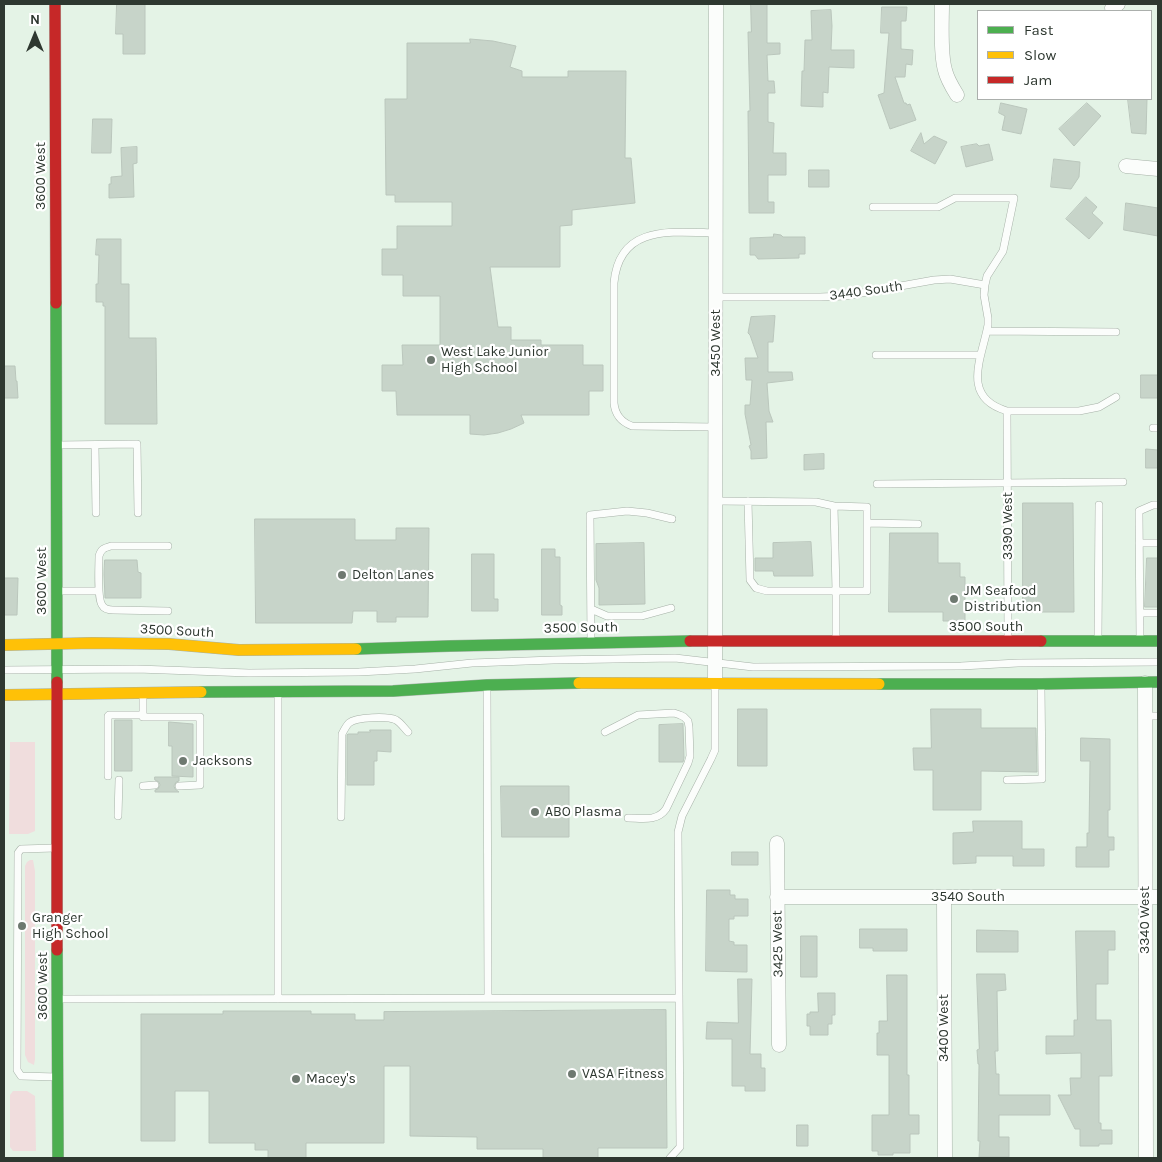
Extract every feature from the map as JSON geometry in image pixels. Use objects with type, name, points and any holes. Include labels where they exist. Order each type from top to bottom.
[{"type":"main road","name":"3600 West","points":[[55,4],[58,1158]]},
{"type":"main road","name":"3500 South","points":[[4,645],[168,644],[239,650],[327,650],[716,641],[1158,641]]},
{"type":"main road","points":[[4,695],[393,690],[486,685],[581,683],[1041,684],[1152,682]]},
{"type":"street","name":"3450 West","points":[[716,4],[716,683]]},
{"type":"street","points":[[942,4],[942,57],[948,81],[957,94]]},
{"type":"street","points":[[1126,166],[1158,169]]},
{"type":"street","name":"3340 West","points":[[1146,1158],[1152,897],[1152,682]]},
{"type":"street","name":"3425 West","points":[[777,844],[779,1045]]},
{"type":"street","name":"3540 South","points":[[777,897],[1152,897]]},
{"type":"street","name":"3400 West","points":[[944,897],[945,1158]]},
{"type":"lane","points":[[873,207],[938,207],[955,198],[1014,198],[1003,251],[987,276],[985,285],[984,303],[988,318],[987,332],[980,355],[978,376],[981,392],[990,403],[1007,411],[1080,411],[1099,407],[1116,396]]},
{"type":"lane","points":[[716,233],[660,233],[643,237],[631,245],[625,252],[617,267],[614,283],[615,408],[619,417],[626,424],[632,426],[716,427]]},
{"type":"lane","name":"3440 South","points":[[716,297],[845,296],[944,279],[985,285]]},
{"type":"lane","points":[[987,332],[1116,332]]},
{"type":"lane","points":[[876,355],[980,355]]},
{"type":"lane","name":"3390 West","points":[[1007,411],[1008,642]]},
{"type":"lane","points":[[57,445],[137,444],[138,513]]},
{"type":"lane","points":[[95,445],[96,513]]},
{"type":"lane","points":[[877,484],[1123,482]]},
{"type":"lane","points":[[716,501],[748,501],[816,502],[834,506],[867,507],[867,591],[767,591],[756,588],[750,580],[748,501]]},
{"type":"lane","points":[[1098,505],[1098,641]]},
{"type":"lane","points":[[1140,641],[1139,511],[1153,505],[1158,505]]},
{"type":"lane","points":[[834,506],[836,642]]},
{"type":"lane","points":[[591,643],[590,514],[627,511],[647,513],[672,519]]},
{"type":"lane","points":[[867,523],[918,524]]},
{"type":"lane","points":[[1139,543],[1158,543]]},
{"type":"lane","points":[[168,546],[111,546],[104,548],[99,556],[99,591],[102,606],[113,610],[168,611]]},
{"type":"lane","points":[[57,591],[99,591]]},
{"type":"lane","points":[[591,609],[607,616],[642,616],[672,608]]},
{"type":"lane","points":[[1140,613],[1158,613]]},
{"type":"lane","points":[[4,670],[138,669],[249,673],[359,672],[472,663],[675,658],[753,667],[961,666],[1018,663],[1158,662]]},
{"type":"lane","points":[[670,1158],[680,1147],[678,832],[682,816],[711,760],[714,750],[716,683]]},
{"type":"lane","points":[[1007,780],[1042,779],[1041,684]]},
{"type":"lane","points":[[486,685],[488,998]]},
{"type":"lane","points":[[278,691],[278,999]]},
{"type":"lane","points":[[143,692],[143,716]]},
{"type":"lane","points":[[605,732],[638,715],[674,713],[688,721],[690,756],[663,814],[653,818],[628,818]]},
{"type":"lane","points":[[108,776],[108,716],[200,717],[200,786],[179,786]]},
{"type":"lane","points":[[341,817],[342,734],[348,724],[357,719],[384,718],[395,720],[408,732]]},
{"type":"lane","points":[[118,816],[119,780]]},
{"type":"lane","points":[[143,786],[155,786]]},
{"type":"lane","points":[[58,847],[21,849],[18,853],[17,1070],[21,1076],[58,1077]]},
{"type":"lane","points":[[58,999],[679,998]]},
{"type":"shaded area","points":[[10,742],[35,742],[35,831],[28,834],[9,834]]},
{"type":"shaded area","points":[[30,860],[33,860],[35,871],[34,1065],[28,1062],[25,1055],[25,866]]},
{"type":"shaded area","points":[[13,1091],[27,1091],[35,1096],[36,1151],[13,1151],[10,1147],[10,1095]]},
{"type":"building","points":[[117,4],[145,4],[145,54],[123,54],[123,34],[116,34]]},
{"type":"building","points":[[751,4],[767,4],[767,43],[780,43],[780,54],[767,55],[768,81],[774,81],[775,93],[768,93],[768,122],[774,123],[773,153],[786,153],[786,175],[768,175],[768,202],[774,202],[774,213],[749,213],[748,111],[750,111],[748,32],[751,32]]},
{"type":"building","points":[[882,7],[907,7],[906,21],[901,21],[901,49],[913,50],[912,65],[906,64],[905,77],[895,77],[904,103],[910,104],[916,120],[890,129],[878,95],[884,93],[889,33],[881,33]]},
{"type":"building","points":[[831,10],[831,50],[854,50],[854,68],[829,67],[828,93],[823,92],[823,107],[801,106],[805,40],[812,40],[811,11]]},
{"type":"building","points":[[470,39],[516,46],[510,67],[522,71],[522,77],[568,77],[568,71],[626,71],[625,158],[631,158],[635,203],[572,210],[572,225],[560,226],[560,267],[490,267],[498,327],[511,327],[511,340],[541,340],[541,345],[583,345],[583,365],[603,365],[603,391],[589,391],[589,415],[521,415],[524,423],[498,433],[484,435],[470,434],[470,415],[397,415],[396,391],[382,391],[382,365],[403,365],[402,345],[440,345],[440,296],[403,296],[403,275],[382,275],[382,249],[397,249],[397,226],[452,226],[452,202],[395,202],[395,195],[386,195],[385,99],[407,99],[407,43],[470,43]]},
{"type":"building","points":[[1128,100],[1147,100],[1146,134],[1132,133]]},
{"type":"building","points":[[1001,103],[1027,109],[1021,134],[1002,130],[1005,116],[999,113]]},
{"type":"building","points":[[1087,103],[1101,116],[1074,146],[1059,129]]},
{"type":"building","points":[[93,119],[112,119],[111,153],[92,153]]},
{"type":"building","points":[[921,133],[924,144],[934,136],[947,142],[935,164],[911,151]]},
{"type":"building","points":[[977,144],[979,146],[989,144],[993,160],[966,167],[961,147]]},
{"type":"building","points":[[137,147],[137,163],[133,164],[134,197],[109,198],[111,177],[122,176],[121,148]]},
{"type":"building","points":[[1054,159],[1080,162],[1079,177],[1071,189],[1051,187]]},
{"type":"building","points":[[809,170],[829,170],[829,187],[809,187]]},
{"type":"building","points":[[1086,197],[1097,207],[1092,213],[1103,223],[1089,239],[1066,219]]},
{"type":"building","points":[[1126,203],[1158,208],[1158,236],[1124,230]]},
{"type":"building","points":[[774,234],[783,237],[805,237],[805,254],[799,254],[799,258],[758,259],[755,255],[750,255],[750,238],[773,237]]},
{"type":"building","points":[[97,239],[121,239],[121,284],[129,284],[129,338],[156,338],[157,424],[105,424],[105,306],[103,306],[103,302],[96,302],[99,255],[96,255]]},
{"type":"building","points":[[775,316],[773,342],[768,342],[768,372],[792,372],[793,380],[767,383],[769,411],[773,422],[766,422],[767,458],[751,459],[749,446],[751,445],[745,405],[750,405],[752,380],[746,380],[745,358],[758,358],[748,333],[751,317]]},
{"type":"building","points":[[4,366],[15,366],[18,398],[4,398]]},
{"type":"building","points":[[1141,375],[1158,375],[1158,398],[1141,398]]},
{"type":"building","points":[[1146,449],[1158,450],[1158,468],[1146,468]]},
{"type":"building","points":[[824,454],[824,469],[804,470],[804,455]]},
{"type":"building","points":[[1023,503],[1073,503],[1074,612],[1023,612]]},
{"type":"building","name":"Delton Lanes","points":[[255,519],[355,519],[355,540],[396,540],[396,528],[429,528],[428,617],[396,617],[396,622],[377,622],[377,611],[353,611],[352,623],[256,623]]},
{"type":"building","points":[[890,533],[938,533],[938,563],[960,563],[960,577],[965,577],[965,621],[943,621],[943,612],[889,612]]},
{"type":"building","points":[[811,542],[813,576],[774,576],[773,571],[755,571],[755,558],[773,558],[773,543]]},
{"type":"building","points":[[644,543],[645,604],[599,605],[599,588],[596,580],[596,544]]},
{"type":"building","points":[[542,549],[555,549],[555,557],[560,557],[560,605],[562,606],[562,615],[542,615]]},
{"type":"building","points":[[472,554],[494,554],[494,599],[498,599],[498,611],[472,611]]},
{"type":"building","points":[[1147,558],[1158,558],[1158,607],[1145,607]]},
{"type":"building","points":[[105,560],[137,560],[138,572],[141,573],[141,598],[105,598]]},
{"type":"building","points":[[4,578],[18,578],[17,615],[4,615]]},
{"type":"building","points":[[738,709],[767,709],[767,766],[738,766]]},
{"type":"building","points":[[931,709],[981,709],[981,728],[1036,728],[1037,772],[981,771],[981,810],[933,810],[933,770],[914,770],[913,748],[931,748]]},
{"type":"building","points":[[115,720],[132,720],[132,771],[115,771]]},
{"type":"building","name":"Jacksons","points":[[169,722],[193,724],[193,777],[172,776],[172,746],[169,746]]},
{"type":"building","points":[[683,724],[683,762],[659,762],[659,725]]},
{"type":"building","points":[[370,730],[391,730],[391,752],[377,751],[377,761],[374,761],[374,785],[347,785],[347,735],[358,734],[358,732],[370,732]]},
{"type":"building","points":[[1081,738],[1110,739],[1108,837],[1114,837],[1114,850],[1109,850],[1109,867],[1076,867],[1076,847],[1087,847],[1087,833],[1089,833],[1090,761],[1081,761]]},
{"type":"building","points":[[155,777],[179,777],[179,781],[174,786],[179,792],[155,792],[160,785],[155,780]]},
{"type":"building","name":"ABO Plasma","points":[[501,786],[569,786],[569,837],[502,837]]},
{"type":"building","points":[[973,821],[1022,821],[1022,849],[1044,849],[1044,866],[1013,866],[1013,856],[976,856],[976,863],[953,864],[953,833],[973,832]]},
{"type":"building","points":[[732,852],[758,852],[758,865],[732,865]]},
{"type":"building","points":[[707,890],[730,890],[730,895],[735,895],[735,899],[748,899],[748,916],[734,916],[734,919],[729,919],[729,941],[734,942],[734,945],[747,945],[747,972],[706,971]]},
{"type":"building","points":[[860,929],[907,929],[907,951],[873,951],[873,948],[860,948]]},
{"type":"building","points":[[977,930],[1018,931],[1018,952],[977,952]]},
{"type":"building","points":[[1076,931],[1115,931],[1115,950],[1108,950],[1108,984],[1096,984],[1096,1020],[1111,1020],[1112,1076],[1099,1076],[1099,1123],[1101,1123],[1101,1130],[1112,1130],[1112,1144],[1099,1144],[1099,1146],[1080,1146],[1080,1129],[1075,1129],[1058,1095],[1071,1095],[1070,1078],[1081,1078],[1081,1053],[1046,1054],[1046,1036],[1074,1036],[1074,1020],[1077,1020]]},
{"type":"building","points":[[801,936],[817,936],[817,977],[801,977]]},
{"type":"building","points":[[977,974],[1005,974],[1006,990],[997,991],[998,1051],[995,1051],[996,1074],[999,1074],[999,1095],[1050,1095],[1050,1115],[999,1115],[999,1137],[1009,1137],[1009,1157],[979,1157]]},
{"type":"building","points":[[887,975],[907,975],[909,1115],[919,1115],[919,1134],[910,1134],[910,1153],[878,1155],[878,1151],[872,1151],[872,1115],[889,1115],[889,1055],[877,1055],[879,1021],[887,1021]]},
{"type":"building","points":[[738,979],[752,979],[750,1054],[761,1054],[761,1068],[765,1068],[765,1091],[745,1091],[745,1086],[732,1086],[732,1039],[706,1039],[707,1022],[738,1023]]},
{"type":"building","points":[[818,993],[835,993],[835,1015],[832,1015],[832,1024],[828,1024],[828,1035],[810,1035],[810,1026],[807,1026],[807,1014],[818,1012]]},
{"type":"building","points":[[666,1010],[667,1148],[598,1148],[598,1158],[543,1158],[543,1149],[477,1149],[477,1137],[410,1136],[410,1066],[384,1066],[384,1143],[306,1143],[306,1158],[268,1158],[268,1150],[255,1150],[255,1143],[209,1143],[209,1091],[175,1091],[175,1141],[141,1141],[141,1014],[223,1014],[223,1011],[311,1011],[311,1014],[355,1014],[355,1020],[384,1020],[384,1012]]},
{"type":"building","points":[[797,1125],[808,1125],[808,1146],[797,1146]]},
{"type":"traffic: fast","points":[[56,303],[57,682]]},
{"type":"traffic: fast","points":[[356,649],[690,641]]},
{"type":"traffic: fast","points":[[1041,641],[1158,641]]},
{"type":"traffic: fast","points":[[879,684],[1158,682]]},
{"type":"traffic: fast","points":[[201,692],[393,691],[487,685],[579,683]]},
{"type":"traffic: fast","points":[[57,950],[58,1158]]},
{"type":"traffic: slow","points":[[4,645],[92,643],[169,644],[239,650],[356,649]]},
{"type":"traffic: slow","points":[[579,683],[879,684]]},
{"type":"traffic: slow","points":[[4,695],[201,692]]},
{"type":"traffic: jam","points":[[55,4],[56,303]]},
{"type":"traffic: jam","points":[[690,641],[1041,641]]},
{"type":"traffic: jam","points":[[57,682],[57,950]]},
{"type":"place","name":"West Lake Junior High School","points":[[431,360]]},
{"type":"place","name":"Delton Lanes","points":[[342,575]]},
{"type":"place","name":"JM Seafood Distribution","points":[[954,599]]},
{"type":"place","name":"Jacksons","points":[[183,761]]},
{"type":"place","name":"ABO Plasma","points":[[535,812]]},
{"type":"place","name":"Granger High School","points":[[22,926]]},
{"type":"place","name":"VASA Fitness","points":[[572,1074]]},
{"type":"place","name":"Macey's","points":[[296,1079]]}]
